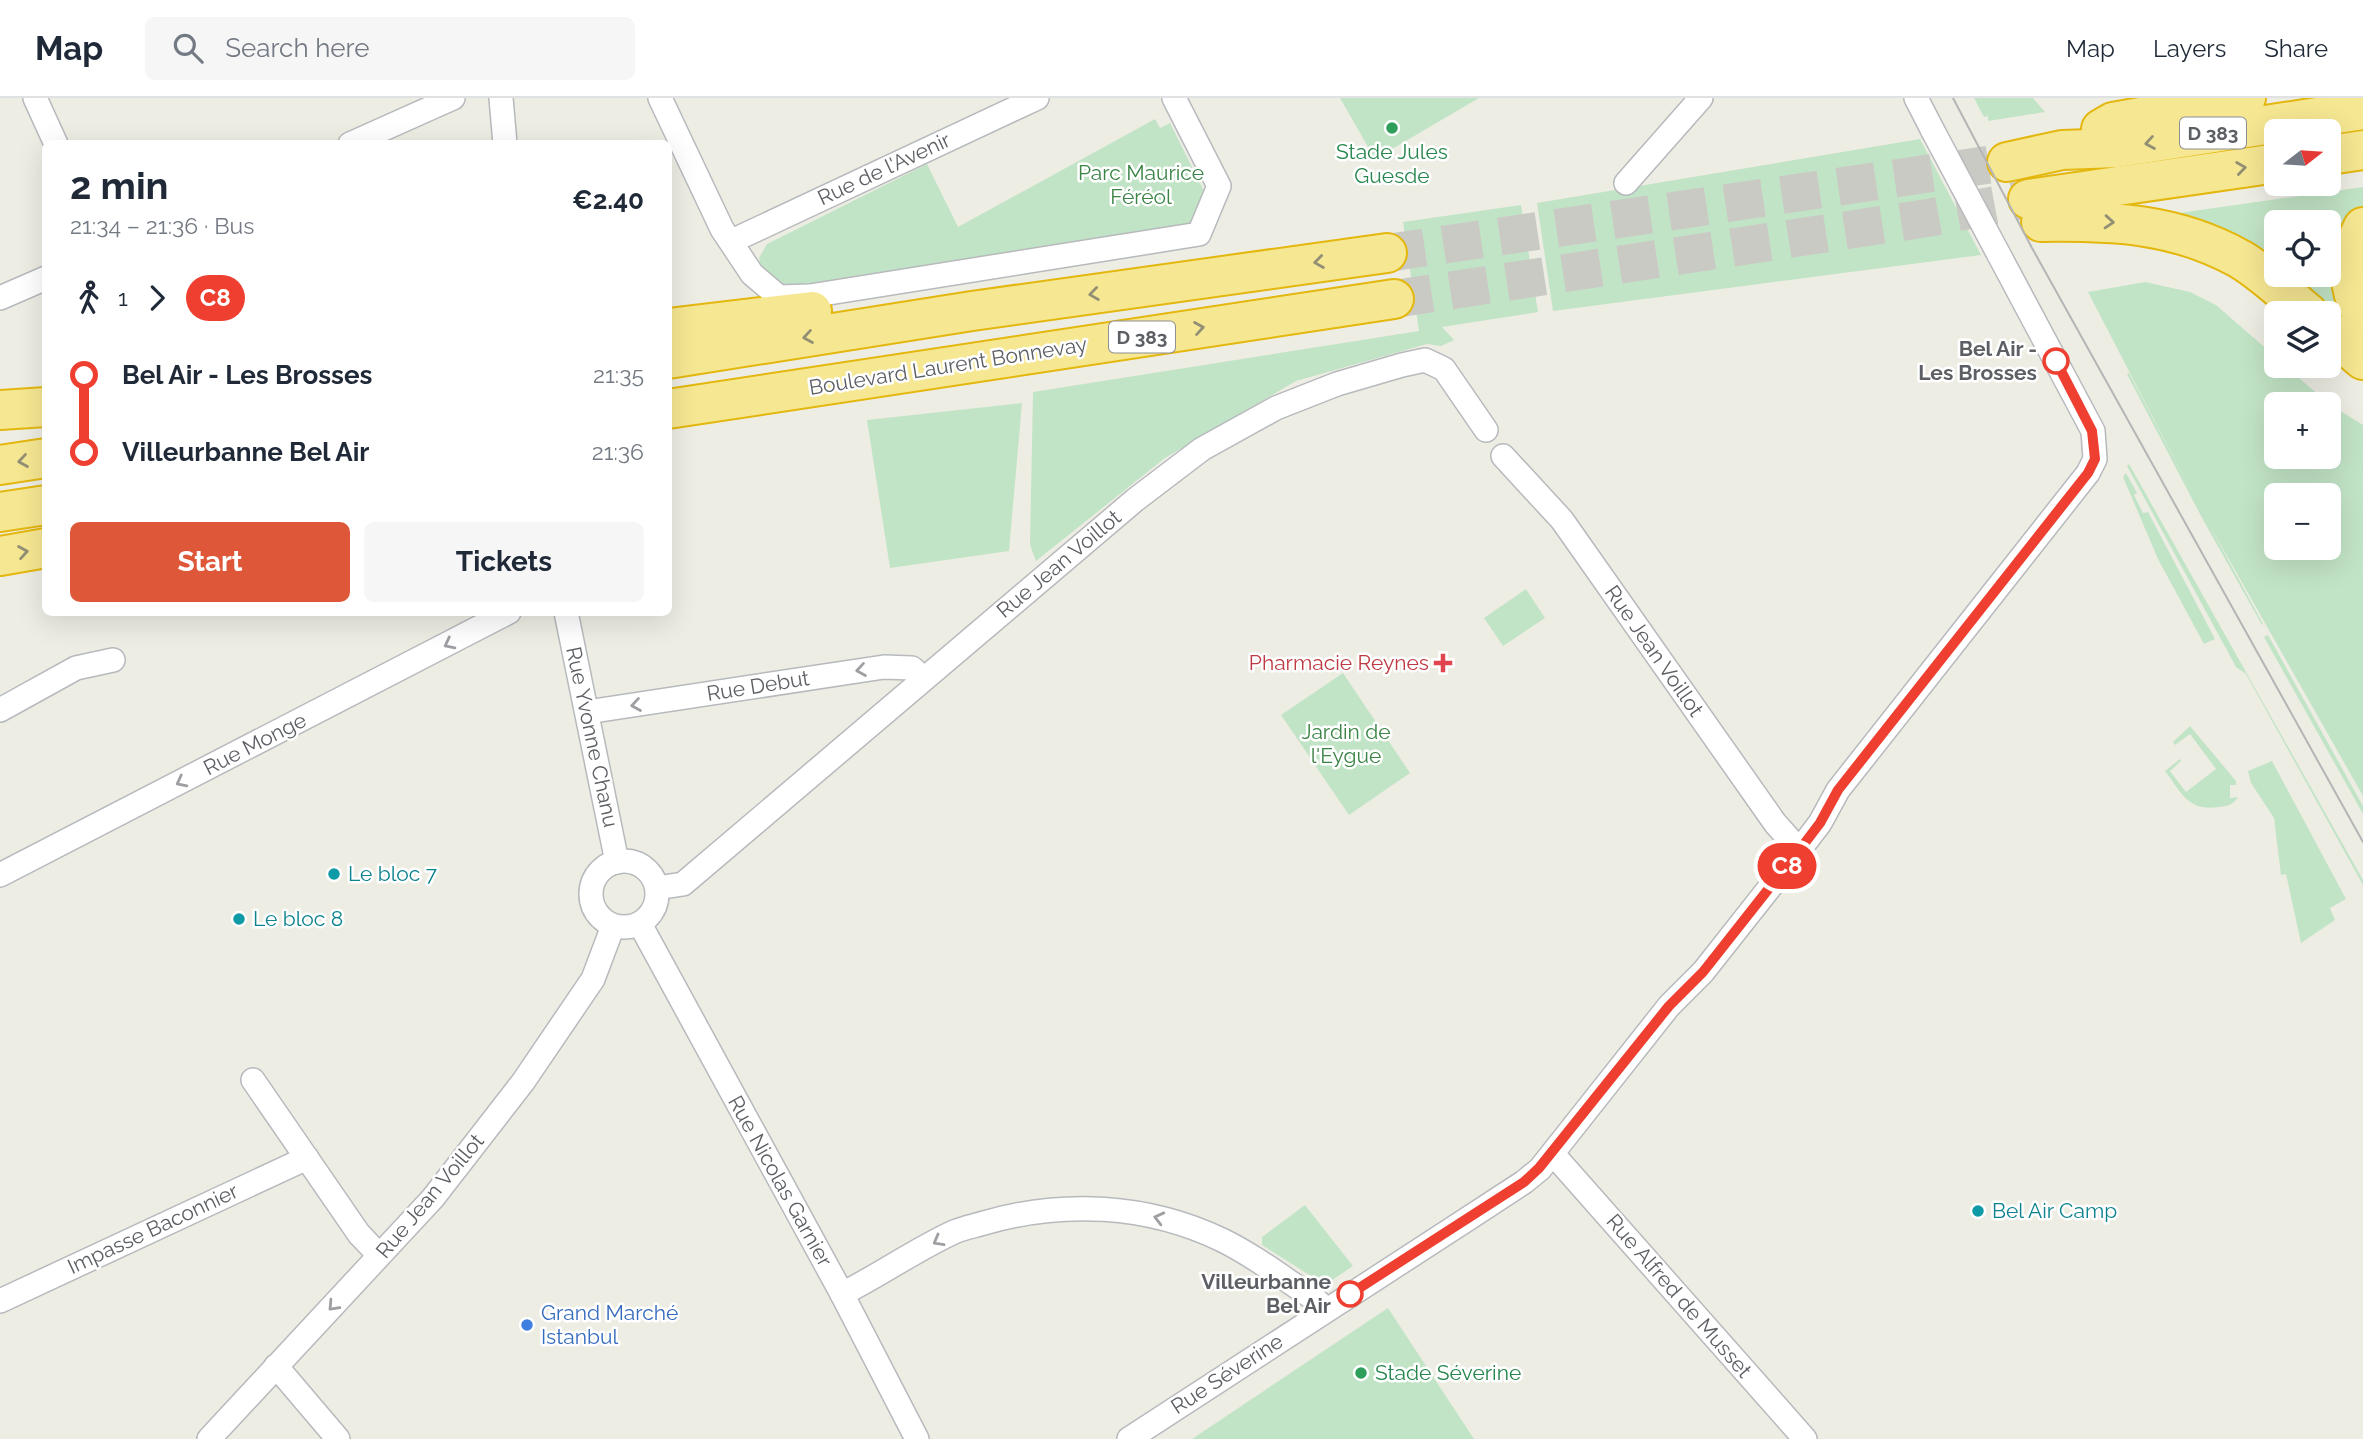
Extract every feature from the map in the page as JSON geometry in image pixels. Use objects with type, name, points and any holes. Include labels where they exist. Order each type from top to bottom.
[{"type":"highway","points":[[2062,150],[2113,122],[2246,98]]},
{"type":"highway","name":"D 383","points":[[2007,162],[2062,150],[2117,148],[2363,110]]},
{"type":"highway","points":[[2342,153],[2363,150]]},
{"type":"highway","name":"D 383","points":[[2264,166],[2035,211],[2155,227],[2199,239],[2242,261],[2293,301]]},
{"type":"highway","points":[[2363,227],[2353,248],[2350,278],[2363,317]]},
{"type":"highway","name":"D 383","points":[[672,358],[972,311],[1387,253]]},
{"type":"highway","name":"Boulevard Laurent Bonnevay","points":[[672,408],[1394,299]]},
{"type":"highway","points":[[672,328],[855,306],[972,311]]},
{"type":"highway","points":[[2341,341],[2363,360]]},
{"type":"highway","points":[[672,432],[836,400],[889,375]]},
{"type":"highway","points":[[0,410],[42,407]]},
{"type":"highway","points":[[0,465],[42,459]]},
{"type":"highway","points":[[0,512],[42,506]]},
{"type":"highway","points":[[0,556],[42,549]]},
{"type":"street","points":[[35,98],[54,140]]},
{"type":"street","points":[[360,140],[453,98]]},
{"type":"street","points":[[501,98],[505,140]]},
{"type":"street","points":[[660,98],[722,229],[751,274],[779,297],[810,296],[1199,234],[1219,186],[1174,98]]},
{"type":"street","name":"Rue de l'Avenir","points":[[732,241],[1037,98]]},
{"type":"street","points":[[1626,183],[1701,98]]},
{"type":"street","name":"Rue Séverine","points":[[1129,1439],[1524,1182],[1553,1154],[1669,1006],[1703,972],[1800,850],[1820,823],[1838,790],[2088,473],[2095,459],[2095,444],[2087,417],[1916,98]]},
{"type":"street","points":[[0,298],[42,280]]},
{"type":"street","name":"Rue Jean Voillot","points":[[657,888],[683,884],[1135,500],[1202,449],[1276,408],[1337,384],[1425,360],[1444,369],[1486,430]]},
{"type":"street","name":"Rue Jean Voillot","points":[[1503,456],[1562,520],[1774,823],[1800,850]]},
{"type":"street","name":"Rue Monge","points":[[0,876],[501,616]]},
{"type":"street","name":"Rue Yvonne Chanu","points":[[567,616],[617,862]]},
{"type":"street","points":[[0,710],[76,668],[114,660]]},
{"type":"street","name":"Rue Debut","points":[[587,712],[884,667],[912,668],[924,679]]},
{"type":"street","points":[[617,862],[638,864],[653,878],[657,888],[654,909],[640,924],[631,927],[612,926],[603,920],[591,901],[591,890],[600,872],[617,862]]},
{"type":"street","name":"Rue Nicolas Garnier","points":[[640,924],[842,1294],[917,1439]]},
{"type":"street","name":"Rue Jean Voillot","points":[[209,1439],[433,1198],[523,1082],[593,979],[612,926]]},
{"type":"street","points":[[253,1080],[359,1234],[379,1255]]},
{"type":"street","name":"Rue Alfred de Musset","points":[[1553,1154],[1805,1439]]},
{"type":"street","name":"Impasse Baconnier","points":[[0,1301],[307,1158]]},
{"type":"street","points":[[842,1294],[955,1232],[1004,1217],[1056,1208],[1091,1207],[1131,1212],[1182,1224],[1223,1240],[1316,1300],[1326,1310]]},
{"type":"street","points":[[276,1366],[338,1439]]},
{"type":"green space","name":"Stade Jules Guesde","points":[[1340,98],[1479,98],[1375,159]]},
{"type":"green space","points":[[1974,98],[2033,98],[2045,112],[1988,121],[1988,116],[1984,117]]},
{"type":"green space","name":"Parc Maurice Féréol","points":[[1155,119],[1160,128],[1170,123],[1209,201],[1197,228],[801,292],[763,274],[759,258],[767,244],[927,164],[958,227]]},
{"type":"green space","points":[[1920,139],[1981,255],[1553,311],[1537,203]]},
{"type":"green space","points":[[2363,187],[2363,211],[2348,318],[2341,317],[2341,301],[2303,301],[2282,287],[2341,287],[2341,210],[2264,210],[2264,275],[2172,214],[2299,196],[2342,196],[2342,190]]},
{"type":"green space","points":[[1521,205],[1538,312],[1442,327],[1454,340],[1441,346],[1427,344],[1296,381],[1165,458],[1036,561],[1030,545],[1033,392],[1419,331],[1403,222]]},
{"type":"green space","points":[[2145,282],[2190,292],[2216,305],[2264,347],[2264,378],[2299,378],[2315,392],[2264,392],[2264,469],[2341,469],[2341,411],[2363,425],[2363,796],[2206,519],[2262,625],[2201,516],[2127,374],[2129,373],[2193,495],[2088,292]]},
{"type":"green space","points":[[1022,403],[1009,551],[890,568],[867,420]]},
{"type":"green space","points":[[2129,464],[2363,880],[2363,885],[2246,674],[2236,667],[2127,466]]},
{"type":"green space","points":[[2126,473],[2137,493],[2134,495],[2143,513],[2148,512],[2215,639],[2204,644],[2158,559],[2123,477]]},
{"type":"green space","points":[[1526,589],[1545,618],[1503,646],[1484,618]]},
{"type":"green space","points":[[2268,635],[2363,806],[2363,814],[2264,637]]},
{"type":"green space","name":"Jardin de l'Eygue","points":[[1343,673],[1410,773],[1349,815],[1281,715]]},
{"type":"green space","points":[[2190,726],[2236,781],[2236,785],[2230,785],[2230,798],[2238,797],[2230,805],[2208,808],[2193,803],[2186,799],[2165,771],[2180,759],[2170,771],[2186,792],[2216,769],[2190,734],[2175,745],[2173,742]]},
{"type":"green space","points":[[2272,761],[2346,899],[2330,908],[2335,920],[2301,943],[2286,874],[2281,875],[2274,818],[2251,783],[2248,771]]},
{"type":"green space","points":[[1305,1205],[1353,1266],[1325,1285],[1262,1245],[1262,1237]]},
{"type":"green space","name":"Stade Séverine","points":[[1388,1308],[1474,1439],[1192,1439]]},
{"type":"tunnel","points":[[1387,253],[2007,162]]},
{"type":"tunnel","points":[[1394,299],[1927,218],[2028,199]]},
{"type":"tram line","points":[[1953,98],[2032,248],[2363,842]]},
{"type":"bus line","name":"C8","points":[[1350,1294],[1524,1182],[1553,1154],[1669,1006],[1720,951],[1820,823],[1838,790],[2088,473],[2095,459],[2092,431],[2056,361]]},
{"type":"place","name":"Stade Jules Guesde","points":[[1392,128]]},
{"type":"place","name":"Bel Air - Les Brosses","points":[[2056,361]]},
{"type":"place","name":"Pharmacie Reynes","points":[[1443,663]]},
{"type":"place","name":"Le bloc 7","points":[[334,874]]},
{"type":"place","name":"Le bloc 8","points":[[239,919]]},
{"type":"place","name":"Bel Air Camp","points":[[1978,1211]]},
{"type":"place","name":"Villeurbanne Bel Air","points":[[1350,1294]]},
{"type":"place","name":"Grand Marché Istanbul","points":[[527,1325]]},
{"type":"place","name":"Stade Séverine","points":[[1361,1373]]}]
